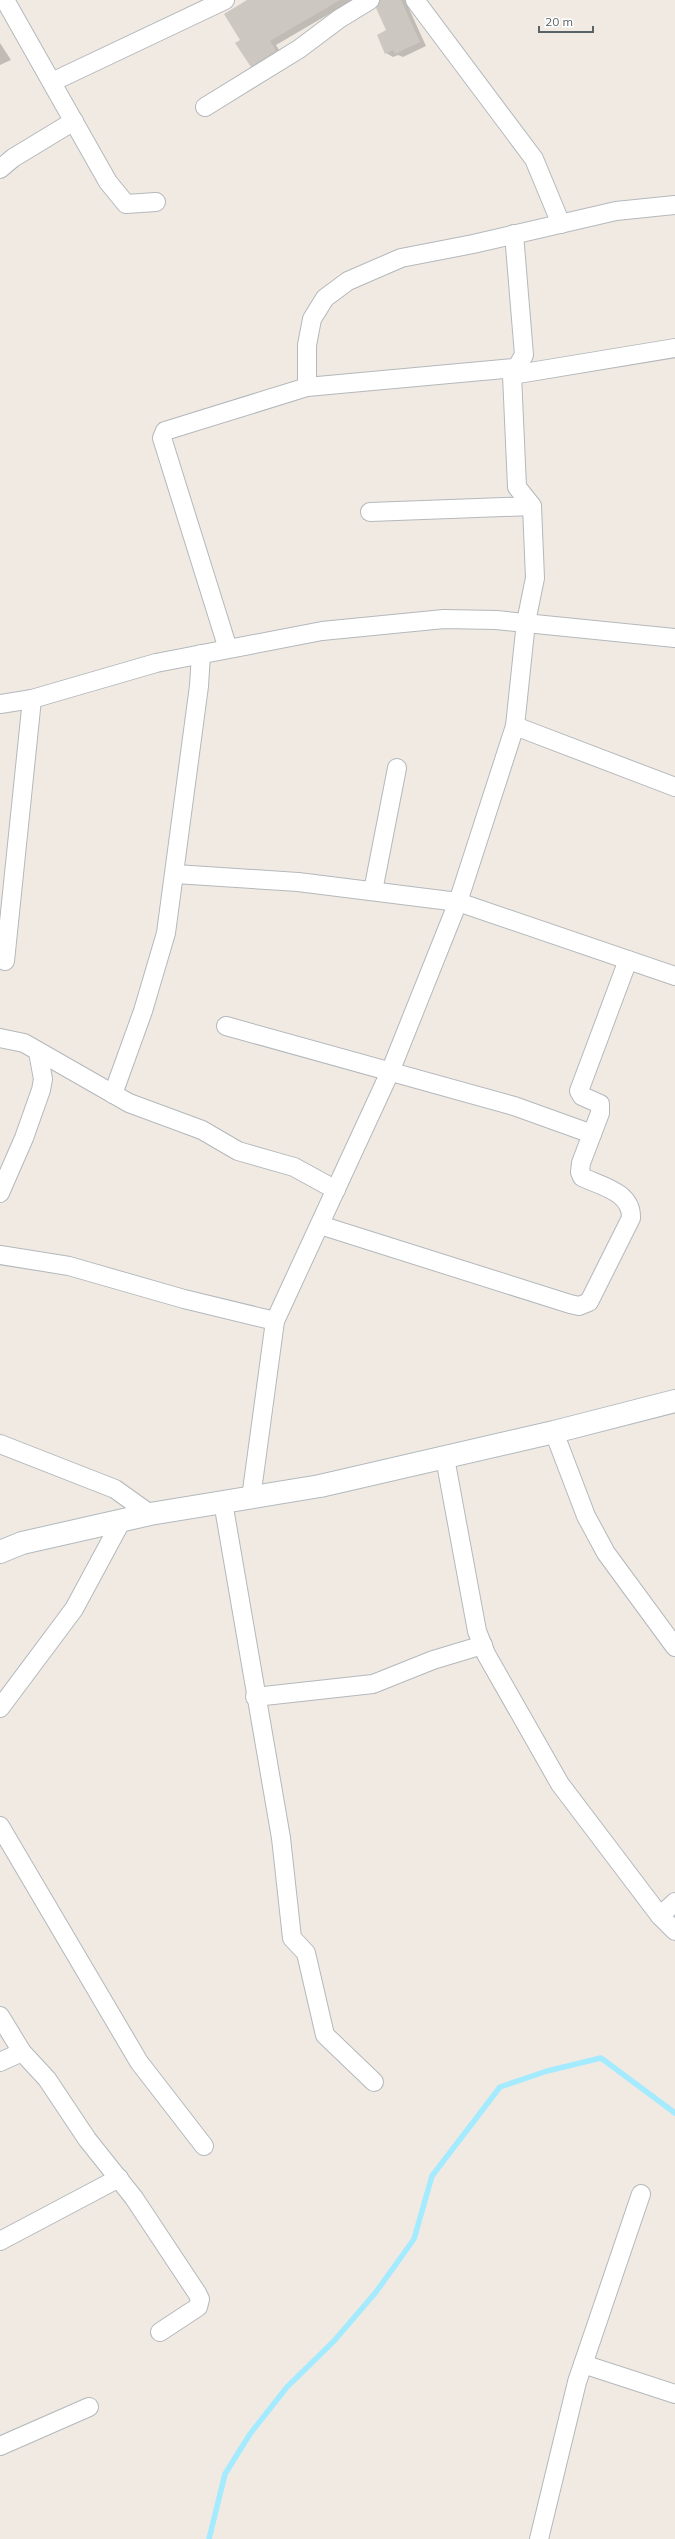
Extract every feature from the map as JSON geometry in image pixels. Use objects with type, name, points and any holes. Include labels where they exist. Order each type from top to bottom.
[{"type":"street","points":[[5,0],[108,182],[126,204],[156,202]]},
{"type":"street","points":[[52,82],[225,0]]},
{"type":"street","points":[[205,107],[299,49],[339,18],[370,0]]},
{"type":"street","points":[[416,0],[534,159],[561,224]]},
{"type":"street","points":[[0,169],[13,158],[74,121]]},
{"type":"street","points":[[307,387],[306,346],[312,319],[324,298],[348,281],[401,258],[616,211],[675,205]]},
{"type":"street","points":[[251,1498],[275,1321],[390,1072],[458,902],[515,726],[526,622],[536,578],[532,506],[517,487],[513,371],[521,362],[524,355],[514,234]]},
{"type":"street","points":[[228,649],[162,438],[165,431],[307,387],[513,371],[675,348]]},
{"type":"street","points":[[370,512],[532,506]]},
{"type":"street","points":[[0,704],[32,699],[156,663],[201,654],[322,631],[444,619],[526,622],[675,638]]},
{"type":"street","points":[[113,1094],[143,1011],[166,933],[199,686],[201,654]]},
{"type":"street","points":[[5,961],[32,699]]},
{"type":"street","points":[[515,726],[675,787]]},
{"type":"street","points":[[372,891],[397,768]]},
{"type":"street","points":[[175,874],[298,882],[458,902],[675,976]]},
{"type":"street","points":[[320,1225],[579,1306],[589,1302],[631,1218],[632,1208],[625,1197],[582,1177],[580,1172],[581,1163],[600,1113],[600,1104],[582,1096],[579,1091],[628,960]]},
{"type":"street","points":[[226,1026],[514,1106],[592,1134]]},
{"type":"street","points":[[0,1038],[24,1043],[130,1103],[202,1130],[238,1151],[294,1167],[336,1190]]},
{"type":"street","points":[[0,1193],[24,1138],[41,1090],[43,1079],[38,1052]]},
{"type":"street","points":[[0,1255],[69,1266],[184,1300],[275,1321]]},
{"type":"street","points":[[0,1552],[22,1543],[150,1514],[320,1486],[554,1432],[675,1401]]},
{"type":"street","points":[[554,1432],[586,1516],[606,1553],[675,1647]]},
{"type":"street","points":[[0,1444],[115,1490],[150,1514]]},
{"type":"street","points":[[445,1458],[477,1631],[483,1646],[560,1784],[660,1916],[675,1931]]},
{"type":"street","points":[[223,1502],[281,1838],[292,1938],[306,1953],[325,2035],[374,2082]]},
{"type":"street","points":[[0,1708],[74,1609],[122,1520]]},
{"type":"street","points":[[256,1697],[373,1684],[433,1660],[483,1646]]},
{"type":"street","points":[[0,1826],[139,2062],[204,2146]]},
{"type":"street","points":[[660,1916],[675,1902]]},
{"type":"street","points":[[0,2016],[22,2052],[44,2075],[87,2140],[119,2178],[200,2299],[198,2306],[160,2332]]},
{"type":"street","points":[[0,2062],[22,2052]]},
{"type":"street","points":[[0,2241],[119,2178]]},
{"type":"street","points":[[539,2539],[583,2364],[641,2194]]},
{"type":"street","points":[[583,2364],[675,2394]]},
{"type":"street","points":[[0,2446],[89,2407]]},
{"type":"building","points":[[247,0],[340,0],[270,41],[276,51],[251,67],[235,43],[240,40],[224,14]]},
{"type":"building","points":[[380,0],[401,0],[420,42],[395,54],[393,50],[385,54],[377,35],[386,30],[376,8]]},
{"type":"waterway","points":[[209,2539],[225,2474],[250,2434],[287,2387],[334,2341],[376,2292],[414,2239],[432,2176],[500,2087],[547,2071],[601,2058],[675,2113]]}]
